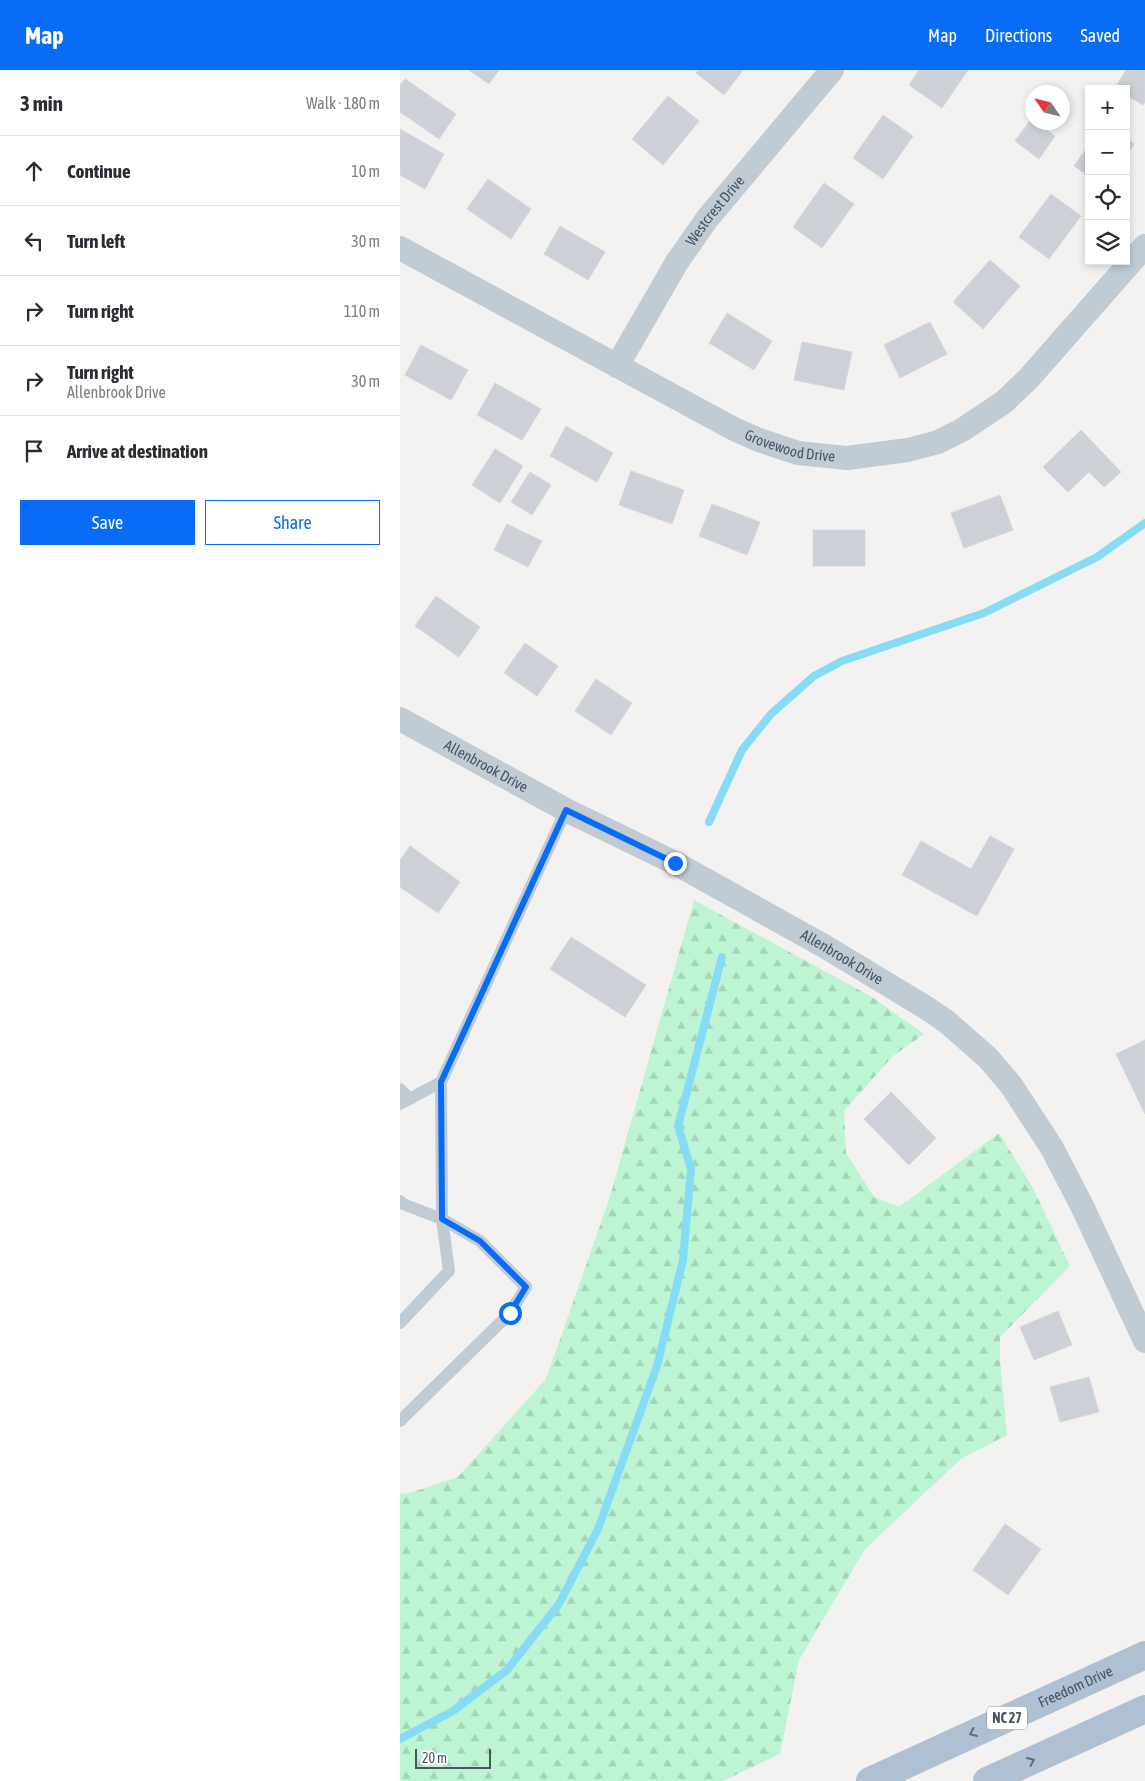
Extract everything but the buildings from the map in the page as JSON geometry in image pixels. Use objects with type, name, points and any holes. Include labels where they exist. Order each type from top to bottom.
[{"type":"main road","name":"Freedom Drive","points":[[870,1781],[1145,1655]]},
{"type":"main road","points":[[987,1781],[1145,1708]]},
{"type":"street","name":"Westcrest Drive","points":[[617,366],[677,262],[707,219],[832,70]]},
{"type":"street","name":"Grovewood Drive","points":[[400,248],[734,429],[759,440],[798,452],[847,458],[908,450],[938,442],[962,430],[1004,402],[1029,378],[1145,246]]},
{"type":"street","name":"Allenbrook Drive","points":[[400,719],[566,810],[675,863],[832,951],[926,1007],[947,1022],[988,1058],[1011,1085],[1052,1148],[1083,1208],[1145,1341]]},
{"type":"lane","points":[[400,1323],[450,1271],[442,1219],[441,1082],[566,810]]},
{"type":"lane","points":[[400,1089],[405,1102],[441,1082]]},
{"type":"lane","points":[[400,1201],[442,1219],[480,1241],[526,1287],[510,1313],[400,1421]]},
{"type":"green space","points":[[694,900],[872,997],[924,1034],[892,1057],[844,1111],[846,1153],[874,1197],[899,1207],[999,1133],[1033,1188],[1070,1266],[1000,1337],[1000,1361],[1007,1435],[962,1458],[865,1549],[799,1660],[780,1754],[723,1781],[400,1781],[400,1494],[410,1493],[458,1477],[546,1379],[609,1200]]},
{"type":"waterway","points":[[709,822],[742,750],[771,714],[814,676],[842,661],[984,613],[1097,557],[1145,523]]},
{"type":"waterway","points":[[400,1739],[453,1711],[507,1670],[559,1604],[598,1529],[657,1366],[683,1260],[691,1169],[678,1126],[722,957]]},
{"type":"route","points":[[510,1313],[526,1287],[480,1241],[442,1219],[441,1082],[566,810],[675,863]]}]
